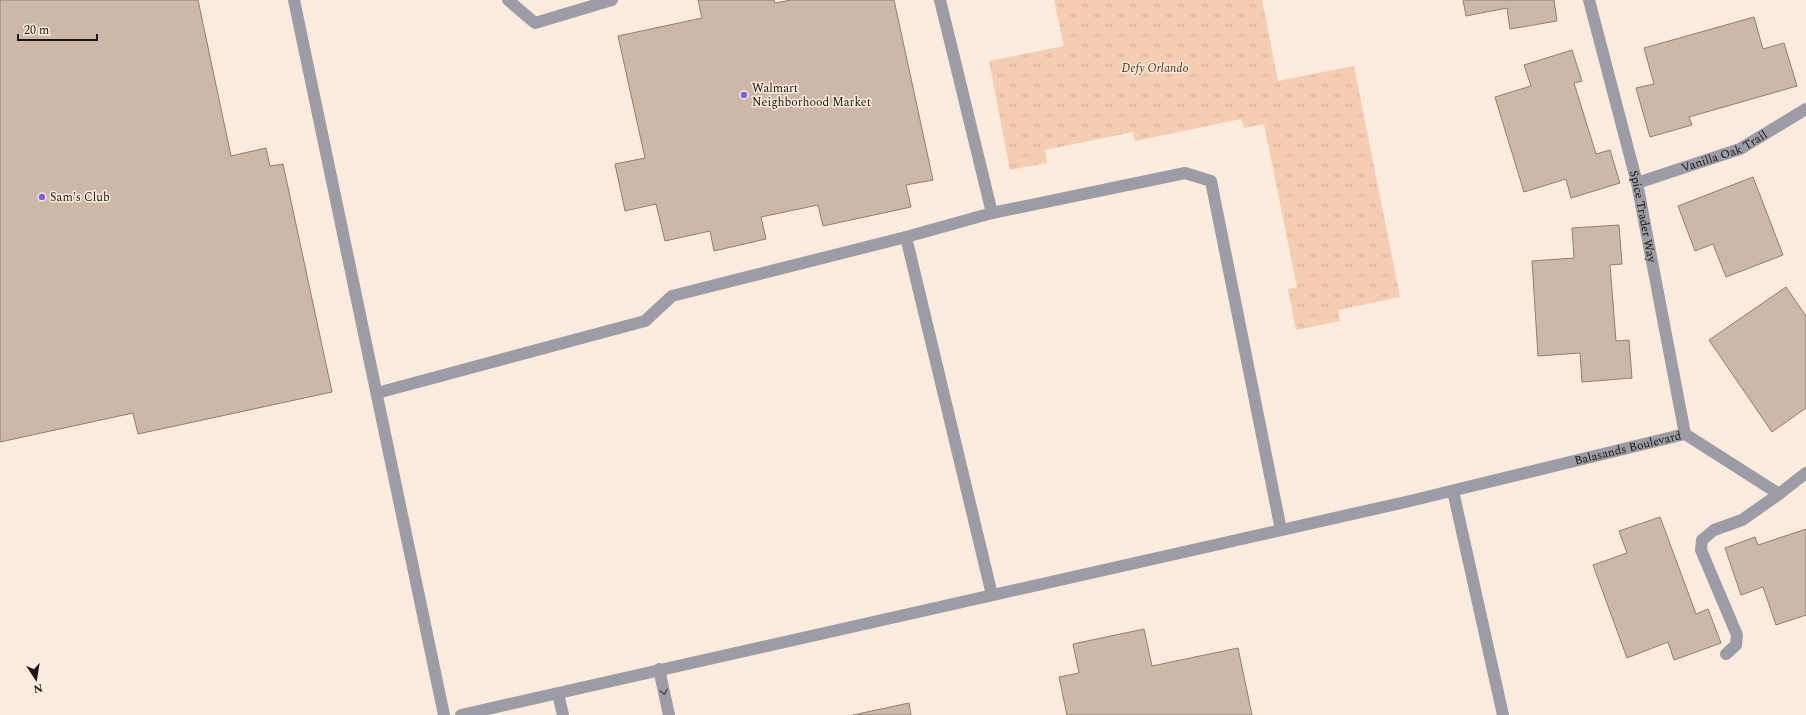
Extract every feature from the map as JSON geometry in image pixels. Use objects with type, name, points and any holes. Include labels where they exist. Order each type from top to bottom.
[{"type":"street","points":[[294,0],[444,715]]},
{"type":"street","points":[[508,0],[535,23],[612,0]]},
{"type":"street","points":[[940,0],[992,213]]},
{"type":"street","name":"Spice Trader Way","points":[[1589,0],[1637,183],[1684,434]]},
{"type":"street","name":"Vanilla Oak Trail","points":[[1637,183],[1740,149],[1806,109]]},
{"type":"street","points":[[376,393],[646,321],[672,296],[906,237],[992,213],[1186,173],[1211,181],[1281,530]]},
{"type":"street","points":[[906,237],[992,595]]},
{"type":"street","name":"Balasands Boulevard","points":[[461,715],[558,694],[659,669],[1453,491],[1684,434],[1779,494]]},
{"type":"street","points":[[1726,654],[1736,645],[1737,635],[1701,550],[1702,540],[1714,530],[1742,520],[1806,473]]},
{"type":"street","points":[[1453,491],[1503,715]]},
{"type":"street","points":[[659,669],[669,715]]},
{"type":"street","points":[[558,694],[563,715]]},
{"type":"green space","name":"Defy Orlando","points":[[1054,0],[1262,0],[1278,81],[1354,66],[1400,297],[1338,310],[1340,321],[1296,330],[1288,289],[1297,287],[1264,124],[1244,128],[1241,119],[1135,141],[1133,132],[1045,150],[1047,163],[1010,170],[989,61],[1064,46]]},
{"type":"building","points":[[0,0],[198,0],[231,156],[266,148],[270,166],[283,164],[332,392],[138,434],[133,413],[0,442]]},
{"type":"building","points":[[698,0],[774,0],[775,3],[791,0],[894,0],[933,180],[906,185],[911,207],[823,226],[818,205],[761,217],[766,239],[714,251],[710,231],[665,241],[656,204],[625,211],[615,164],[645,158],[618,36],[702,18]]},
{"type":"building","points":[[1463,0],[1554,0],[1557,21],[1510,29],[1507,8],[1466,16]]},
{"type":"building","points":[[1754,17],[1763,49],[1784,43],[1797,86],[1689,117],[1692,125],[1650,137],[1636,88],[1654,84],[1644,48]]},
{"type":"building","points":[[1572,50],[1582,81],[1574,83],[1596,154],[1610,150],[1620,183],[1571,198],[1566,179],[1524,192],[1495,97],[1531,86],[1524,65]]},
{"type":"building","points":[[1753,177],[1783,255],[1726,277],[1713,244],[1695,251],[1678,206]]},
{"type":"building","points":[[1619,225],[1622,264],[1610,265],[1616,341],[1629,340],[1632,378],[1582,382],[1580,353],[1538,356],[1532,261],[1574,258],[1572,228]]},
{"type":"building","points":[[1786,287],[1806,316],[1806,408],[1772,432],[1709,340]]},
{"type":"building","points":[[1660,517],[1696,614],[1708,609],[1721,643],[1674,660],[1668,642],[1627,658],[1593,565],[1627,553],[1619,531]]},
{"type":"building","points":[[1806,529],[1806,615],[1776,625],[1763,587],[1741,595],[1725,548],[1755,537],[1758,545]]},
{"type":"building","points":[[1144,629],[1152,666],[1238,648],[1252,715],[1067,715],[1059,677],[1079,673],[1073,644]]},
{"type":"building","points":[[909,703],[911,715],[853,715]]},
{"type":"place","name":"Walmart Neighborhood Market","points":[[744,95]]},
{"type":"place","name":"Sam's Club","points":[[42,197]]}]
